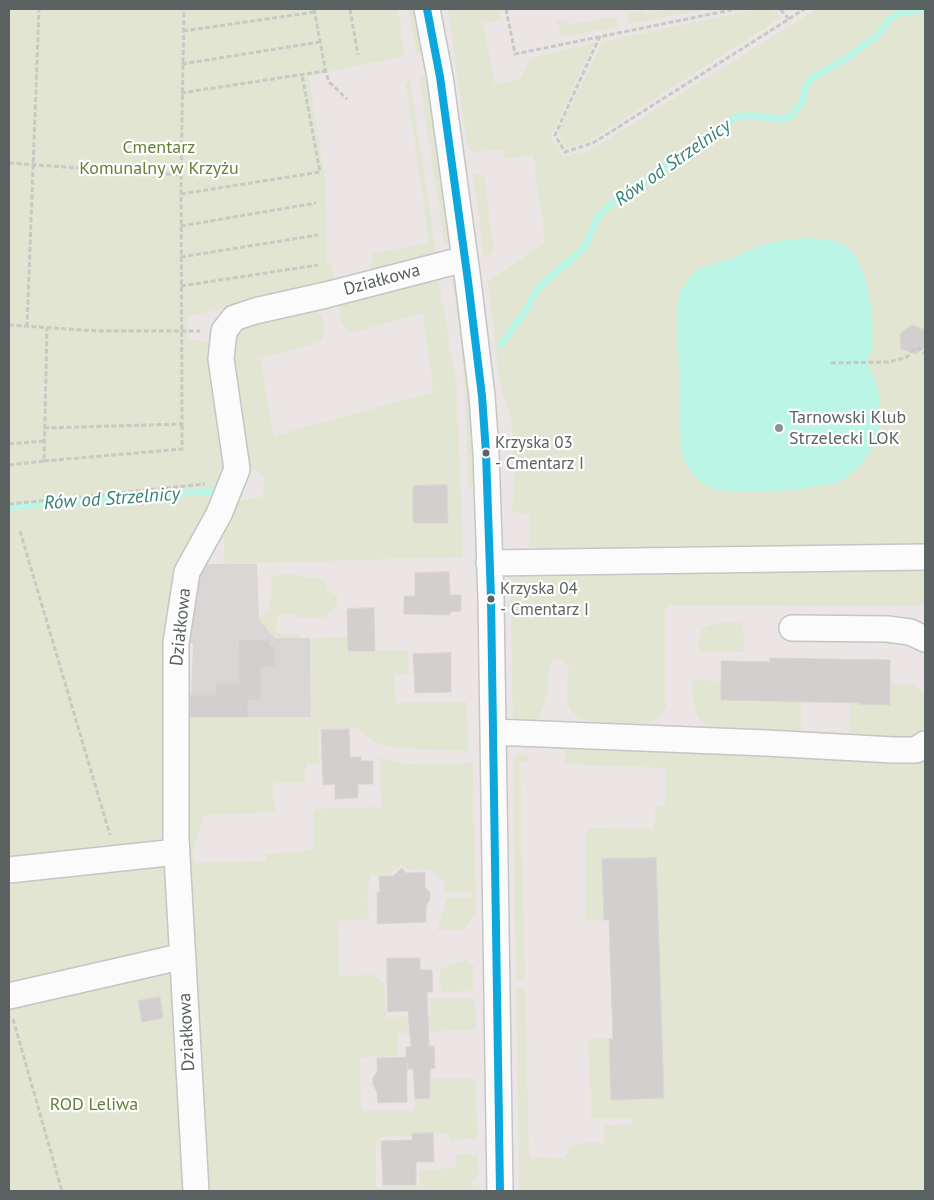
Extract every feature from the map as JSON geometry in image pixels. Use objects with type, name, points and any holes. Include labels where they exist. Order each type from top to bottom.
[{"type":"street","points":[[427,9],[440,76],[465,259],[482,396],[486,453],[493,732],[500,1191]]},
{"type":"street","name":"Działkowa","points":[[196,1191],[177,852],[176,643],[186,572],[219,514],[237,468],[221,359],[224,331],[234,318],[255,310],[326,295],[465,259]]},
{"type":"street","points":[[489,563],[925,557]]},
{"type":"street","points":[[792,628],[887,630],[910,632],[925,639]]},
{"type":"street","points":[[493,732],[894,750],[916,750],[925,744]]},
{"type":"street","points":[[9,870],[177,852]]},
{"type":"street","points":[[10,1004],[171,959],[183,958]]},
{"type":"path","points":[[27,327],[39,9]]},
{"type":"path","points":[[9,465],[182,449],[181,93],[184,9]]},
{"type":"path","points":[[350,9],[358,55]]},
{"type":"path","points":[[506,9],[516,54],[736,9]]},
{"type":"path","points":[[780,9],[790,19]]},
{"type":"path","points":[[600,36],[555,135],[565,152],[593,143],[804,9]]},
{"type":"path","points":[[183,31],[314,11],[329,82],[347,99]]},
{"type":"path","points":[[182,64],[320,42]]},
{"type":"path","points":[[181,93],[325,70]]},
{"type":"path","points":[[181,194],[320,172],[302,75]]},
{"type":"path","points":[[9,163],[181,175]]},
{"type":"path","points":[[181,226],[316,203]]},
{"type":"path","points":[[181,257],[318,235]]},
{"type":"path","points":[[181,286],[318,265]]},
{"type":"path","points":[[9,325],[97,332],[224,331]]},
{"type":"path","points":[[44,461],[47,328]]},
{"type":"path","points":[[831,363],[889,362],[907,357],[915,349],[922,349],[925,354]]},
{"type":"path","points":[[44,428],[182,424]]},
{"type":"path","points":[[9,444],[44,441]]},
{"type":"path","points":[[9,504],[232,482]]},
{"type":"path","points":[[20,532],[116,858]]},
{"type":"path","points":[[10,1004],[62,1191]]},
{"type":"shaded area","points":[[801,238],[826,239],[840,243],[850,250],[858,261],[864,276],[871,309],[873,341],[872,353],[867,358],[867,362],[877,385],[880,409],[880,424],[875,442],[856,470],[846,478],[830,484],[756,492],[737,492],[712,488],[701,482],[692,473],[681,452],[677,306],[681,290],[698,269],[733,258],[753,248],[777,241]]},
{"type":"shaded area","points":[[203,564],[257,564],[259,619],[275,638],[310,638],[311,717],[190,717],[193,643],[185,643],[194,583]]},
{"type":"green space","points":[[9,9],[398,9],[405,56],[309,76],[325,176],[327,264],[332,263],[333,277],[331,284],[326,289],[228,307],[187,317],[189,340],[199,340],[213,347],[224,467],[214,498],[183,562],[189,1191],[9,1191]]},
{"type":"green space","points":[[408,9],[417,9],[423,47],[421,52],[416,55]]},
{"type":"green space","points":[[448,9],[499,9],[501,20],[483,23],[495,84],[520,79],[531,58],[594,43],[551,136],[563,158],[592,149],[817,9],[925,9],[925,606],[666,605],[666,706],[656,720],[639,725],[617,726],[593,722],[574,714],[569,708],[567,699],[569,665],[562,660],[553,660],[548,671],[548,695],[538,720],[533,724],[513,722],[510,577],[632,575],[631,557],[529,547],[530,514],[512,512],[515,472],[511,416],[500,385],[488,281],[545,242],[533,155],[505,159],[502,150],[473,152],[468,148]]},
{"type":"green space","points":[[671,9],[708,9],[629,24],[626,14],[644,11],[645,14]]},
{"type":"green space","points":[[758,9],[770,9],[782,17],[589,141],[567,149],[558,132],[602,42]]},
{"type":"green space","points":[[618,16],[618,27],[561,37],[556,22],[567,20],[569,25]]},
{"type":"green space","points":[[419,77],[425,78],[429,82],[451,240],[445,246]]},
{"type":"green space","points":[[410,80],[435,254],[429,260],[372,272],[370,266],[373,254],[429,242],[406,85]]},
{"type":"green space","points":[[473,173],[481,174],[485,179],[494,252],[484,258]]},
{"type":"green space","points":[[434,278],[439,281],[457,390],[463,557],[224,564],[224,525],[239,501],[262,497],[265,476],[257,472],[243,457],[233,348],[235,338],[243,329],[307,310],[320,314],[322,318],[324,328],[320,342],[260,359],[274,436],[433,392],[423,313],[351,333],[344,326],[340,318],[340,309],[343,299]]},
{"type":"green space","points":[[451,279],[455,282],[459,294],[470,393],[474,483],[469,492],[462,357]]},
{"type":"green space","points":[[284,574],[324,579],[327,590],[337,595],[338,605],[325,617],[301,618],[291,614],[277,616],[276,630],[278,633],[300,633],[300,638],[275,638],[259,619],[259,616],[265,615],[268,611],[272,576]]},
{"type":"green space","points":[[718,623],[743,623],[744,652],[698,651],[699,636],[703,629]]},
{"type":"green space","points":[[347,637],[348,651],[408,651],[409,674],[394,675],[396,703],[467,702],[468,751],[394,748],[373,741],[358,728],[319,729],[319,764],[306,764],[306,782],[273,783],[275,812],[205,815],[194,844],[193,863],[266,861],[266,854],[314,850],[313,809],[381,807],[380,758],[407,764],[473,763],[476,912],[466,926],[467,929],[437,930],[446,898],[472,897],[472,892],[445,893],[443,881],[430,870],[409,870],[401,865],[390,874],[371,875],[367,897],[371,919],[338,921],[339,976],[373,975],[384,982],[386,1017],[430,1016],[430,999],[475,999],[476,1030],[397,1033],[397,1056],[360,1057],[361,1111],[415,1111],[414,1078],[476,1079],[477,1138],[450,1141],[448,1133],[382,1137],[376,1145],[376,1188],[419,1186],[419,1170],[456,1168],[456,1155],[477,1154],[478,1175],[470,1184],[480,1185],[480,1191],[203,1191],[183,699],[190,695],[190,717],[311,717],[310,638]]},
{"type":"green space","points":[[692,680],[721,681],[721,700],[802,702],[801,732],[713,730],[697,714],[693,703]]},
{"type":"green space","points":[[890,684],[914,685],[922,691],[925,722],[922,732],[908,738],[857,738],[849,735],[850,703],[889,705]]},
{"type":"green space","points":[[570,747],[925,761],[925,1191],[519,1191],[516,989],[525,990],[529,1157],[564,1158],[571,1148],[580,1143],[604,1143],[604,1126],[632,1124],[632,1119],[591,1119],[588,1039],[609,1039],[611,1099],[664,1098],[656,858],[602,859],[604,920],[586,921],[585,837],[586,831],[592,828],[654,829],[655,807],[665,805],[666,768],[565,764],[565,750]]},
{"type":"green space","points":[[522,754],[527,756],[530,762],[520,762],[525,979],[516,979],[513,761],[516,755]]},
{"type":"green space","points":[[466,960],[474,966],[474,991],[441,992],[440,969]]},
{"type":"building","points":[[912,325],[925,330],[925,347],[916,354],[901,349],[900,334]]},
{"type":"building","points":[[447,485],[448,523],[413,523],[413,486]]},
{"type":"building","points":[[449,572],[450,595],[461,595],[461,611],[450,612],[450,615],[404,614],[404,596],[415,596],[415,573]]},
{"type":"building","points":[[374,608],[375,651],[348,651],[347,609]]},
{"type":"building","points":[[239,640],[270,640],[270,646],[275,646],[275,667],[261,667],[261,700],[248,700],[248,717],[190,717],[190,695],[216,695],[216,683],[239,683]]},
{"type":"building","points":[[451,653],[451,692],[415,693],[413,654]]},
{"type":"building","points":[[770,658],[890,660],[890,705],[721,700],[721,661],[770,662]]},
{"type":"building","points":[[349,729],[350,757],[361,757],[361,761],[373,761],[373,784],[358,784],[358,798],[335,799],[335,784],[323,785],[321,730]]},
{"type":"building","points":[[656,858],[664,1098],[611,1100],[609,1039],[613,1039],[609,920],[604,920],[602,859]]},
{"type":"building","points":[[402,868],[406,873],[425,872],[425,888],[430,892],[430,900],[426,906],[426,922],[377,924],[377,893],[380,892],[379,876],[393,876]]},
{"type":"building","points":[[387,958],[420,958],[420,970],[432,970],[433,992],[427,992],[429,1046],[434,1046],[435,1068],[430,1069],[430,1098],[415,1099],[413,1069],[407,1069],[407,1102],[378,1103],[377,1092],[373,1085],[373,1078],[377,1072],[377,1058],[406,1057],[406,1047],[411,1047],[408,1011],[388,1012]]},
{"type":"building","points":[[160,997],[163,1018],[142,1022],[138,1001]]},
{"type":"building","points":[[433,1133],[434,1162],[416,1162],[416,1185],[383,1185],[381,1141],[412,1140],[412,1134]]},
{"type":"waterway","name":"Rów od Strzelnicy","points":[[501,345],[539,287],[584,248],[597,219],[605,209],[632,188],[709,141],[730,121],[739,116],[779,119],[790,117],[802,102],[807,84],[813,77],[844,60],[877,36],[890,19],[900,13],[925,9]]},
{"type":"waterway","name":"Rów od Strzelnicy","points":[[9,507],[216,491]]},
{"type":"transit line","points":[[427,9],[440,77],[468,281],[482,396],[486,453],[491,599],[500,1191]]},
{"type":"place","name":"Tarnowski Klub Strzelecki LOK","points":[[779,428]]},
{"type":"place","name":"Krzyska 03 - Cmentarz I","points":[[486,453]]},
{"type":"place","name":"Krzyska 04 - Cmentarz I","points":[[491,599]]},
{"type":"park label","name":"Cmentarz Komunalny w Krzyżu","points":[[159,158]]},
{"type":"park label","name":"ROD Leliwa","points":[[94,1105]]}]
